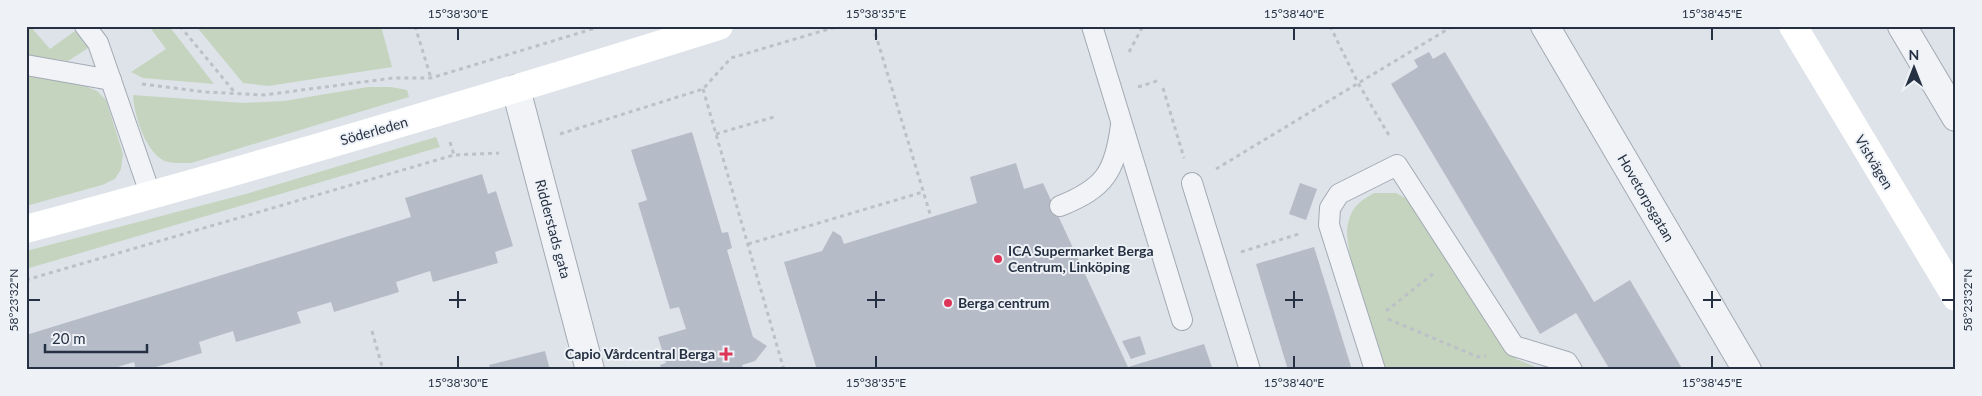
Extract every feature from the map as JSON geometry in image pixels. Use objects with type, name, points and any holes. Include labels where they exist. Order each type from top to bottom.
[{"type":"main road","name":"Söderleden","points":[[26,229],[151,196],[516,89],[719,26]]},
{"type":"main road","name":"Vistvägen","points":[[1793,26],[1956,297]]},
{"type":"street","name":"Hovetorpsgatan","points":[[1545,26],[1747,370]]},
{"type":"street","points":[[1902,26],[1956,117]]},
{"type":"street","name":"Ridderstads gata","points":[[516,89],[590,370]]},
{"type":"lane","points":[[85,26],[98,43],[151,196]]},
{"type":"lane","points":[[1092,26],[1182,320]]},
{"type":"lane","points":[[26,65],[111,80]]},
{"type":"lane","points":[[1060,206],[1080,198],[1097,186],[1112,167],[1118,147],[1122,121]]},
{"type":"lane","points":[[1375,370],[1329,225],[1330,208],[1340,194],[1397,165],[1514,346],[1567,362],[1572,370]]},
{"type":"lane","points":[[1192,183],[1250,370]]},
{"type":"path","points":[[180,26],[236,95]]},
{"type":"path","points":[[415,26],[431,78]]},
{"type":"path","points":[[111,80],[236,95],[295,92],[353,82],[393,78],[431,78],[602,26]]},
{"type":"path","points":[[26,280],[454,155],[497,154],[530,144],[593,122],[703,89],[731,58],[839,26]]},
{"type":"path","points":[[873,26],[931,217]]},
{"type":"path","points":[[1330,26],[1358,83],[1391,138],[1397,165]]},
{"type":"path","points":[[1163,88],[1192,183],[1453,26]]},
{"type":"path","points":[[703,89],[784,370]]},
{"type":"path","points":[[716,134],[774,117]]},
{"type":"path","points":[[748,244],[923,192]]},
{"type":"path","points":[[1217,259],[1329,225]]},
{"type":"path","points":[[1456,256],[1380,316],[1478,357],[1497,354],[1514,346]]},
{"type":"path","points":[[372,331],[383,370]]},
{"type":"green space","points":[[26,26],[30,26],[50,49],[75,31],[88,48],[68,61],[26,55]]},
{"type":"green space","points":[[149,26],[169,26],[214,84],[143,78],[131,72],[166,49]]},
{"type":"green space","points":[[196,26],[381,26],[392,67],[268,86],[243,83]]},
{"type":"green space","points":[[26,76],[85,86],[97,91],[106,100],[123,154],[121,169],[115,179],[102,185],[26,206]]},
{"type":"green space","points":[[368,87],[391,87],[407,90],[409,97],[191,163],[167,162],[155,154],[141,130],[135,111],[133,95],[243,103],[284,101]]},
{"type":"green space","points":[[436,137],[440,147],[26,269],[26,251],[246,194]]},
{"type":"green space","points":[[1374,193],[1396,193],[1411,201],[1516,359],[1543,370],[1384,370],[1354,272],[1347,235],[1348,224],[1354,209],[1360,202]]},
{"type":"building","points":[[1429,52],[1433,59],[1445,52],[1594,302],[1630,280],[1683,370],[1610,370],[1576,313],[1540,334],[1391,84],[1418,67],[1414,60]]},
{"type":"building","points":[[692,132],[722,233],[728,232],[732,248],[727,250],[753,337],[767,346],[755,361],[742,365],[744,370],[662,370],[660,365],[666,363],[658,337],[686,329],[679,307],[670,309],[638,203],[647,200],[631,150]]},
{"type":"building","name":"Berga centrum","points":[[1016,163],[1024,189],[1043,183],[1128,367],[1204,344],[1213,370],[817,370],[784,262],[822,251],[833,231],[841,236],[844,244],[977,203],[970,177]]},
{"type":"building","points":[[482,174],[488,194],[496,191],[513,246],[495,252],[498,263],[433,282],[430,271],[396,282],[399,292],[334,312],[331,302],[297,312],[301,323],[236,342],[233,331],[199,342],[202,353],[146,370],[136,370],[134,362],[108,370],[26,370],[26,335],[411,217],[405,198]]},
{"type":"building","points":[[1300,183],[1317,189],[1306,220],[1289,214]]},
{"type":"building","points":[[1314,247],[1352,370],[1288,370],[1256,264]]},
{"type":"building","points":[[1140,336],[1146,354],[1131,359],[1122,341]]},
{"type":"building","points":[[545,351],[550,370],[491,370],[489,365]]},
{"type":"place","name":"ICA Supermarket Berga Centrum, Linköping","points":[[998,259]]},
{"type":"place","name":"Berga centrum","points":[[948,303]]},
{"type":"place","name":"Capio Vårdcentral Berga","points":[[726,354]]}]
